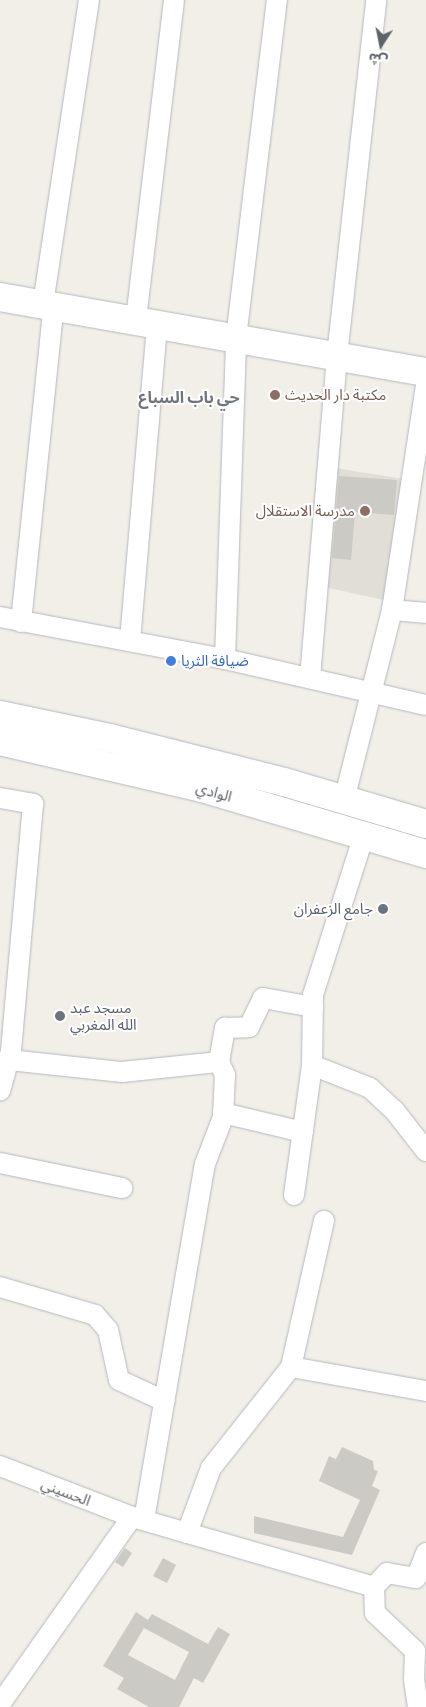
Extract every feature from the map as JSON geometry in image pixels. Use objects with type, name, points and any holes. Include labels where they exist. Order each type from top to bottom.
[{"type":"main road","points":[[0,297],[147,321],[426,372]]},
{"type":"main road","name":"الوادي","points":[[0,715],[110,738],[344,800],[426,824]]},
{"type":"main road","name":"الوادي","points":[[0,741],[202,788],[426,854]]},
{"type":"street","points":[[21,622],[49,305],[89,0]]},
{"type":"street","points":[[130,641],[147,321],[174,0]]},
{"type":"street","points":[[225,659],[236,338],[277,0]]},
{"type":"street","points":[[310,678],[337,356],[376,0]]},
{"type":"street","points":[[344,800],[392,610],[426,384]]},
{"type":"street","points":[[392,610],[426,613]]},
{"type":"street","points":[[0,617],[225,659],[426,706]]},
{"type":"street","points":[[0,798],[33,804],[9,1060],[0,1092]]},
{"type":"street","points":[[294,1196],[312,1065],[313,995],[364,835]]},
{"type":"street","points":[[0,1704],[138,1519],[164,1401],[205,1164],[223,1113],[225,1075],[219,1062],[225,1028],[249,1027],[263,998],[313,1007]]},
{"type":"street","points":[[9,1060],[122,1072],[219,1062]]},
{"type":"street","points":[[312,1065],[370,1088],[394,1110],[426,1151]]},
{"type":"street","points":[[223,1113],[303,1132]]},
{"type":"street","points":[[0,1163],[122,1188]]},
{"type":"street","points":[[187,1533],[211,1468],[291,1367],[324,1221]]},
{"type":"street","points":[[0,1287],[94,1315],[108,1330],[119,1380],[164,1401]]},
{"type":"street","points":[[291,1367],[426,1391]]},
{"type":"street","name":"الحسيني","points":[[0,1466],[138,1519],[374,1587]]},
{"type":"street","points":[[418,1707],[414,1679],[415,1651],[375,1613],[374,1587],[387,1574],[416,1578],[426,1553]]},
{"type":"shaded area","name":"مدرسة الاستقلال","points":[[335,468],[404,479],[384,600],[324,587]]},
{"type":"building","points":[[339,476],[397,480],[394,515],[355,512],[351,560],[332,558]]},
{"type":"building","points":[[342,1447],[373,1461],[374,1470],[378,1471],[372,1486],[380,1490],[352,1555],[254,1533],[254,1516],[343,1537],[360,1500],[319,1481],[329,1456],[336,1459]]},
{"type":"building","points":[[125,1548],[132,1553],[123,1567],[115,1562]]},
{"type":"building","points":[[163,1558],[176,1565],[167,1583],[153,1576]]},
{"type":"building","points":[[136,1612],[148,1620],[152,1614],[208,1644],[218,1627],[230,1634],[203,1683],[194,1678],[179,1707],[149,1707],[117,1689],[124,1678],[103,1666]],"holes":[[[144,1628],[189,1652],[175,1680],[128,1655]]]},
{"type":"place","name":"مكتبة دار الحديث","points":[[275,395]]},
{"type":"place","name":"مدرسة الاستقلال","points":[[365,511]]},
{"type":"place","name":"ضيافة الثريا","points":[[171,661]]},
{"type":"place","name":"جامع الزعفران","points":[[383,909]]},
{"type":"place","name":"مسجد عبد الله المغربي","points":[[60,1016]]},
{"type":"district","name":"حي باب السباع","points":[[189,397]]}]
